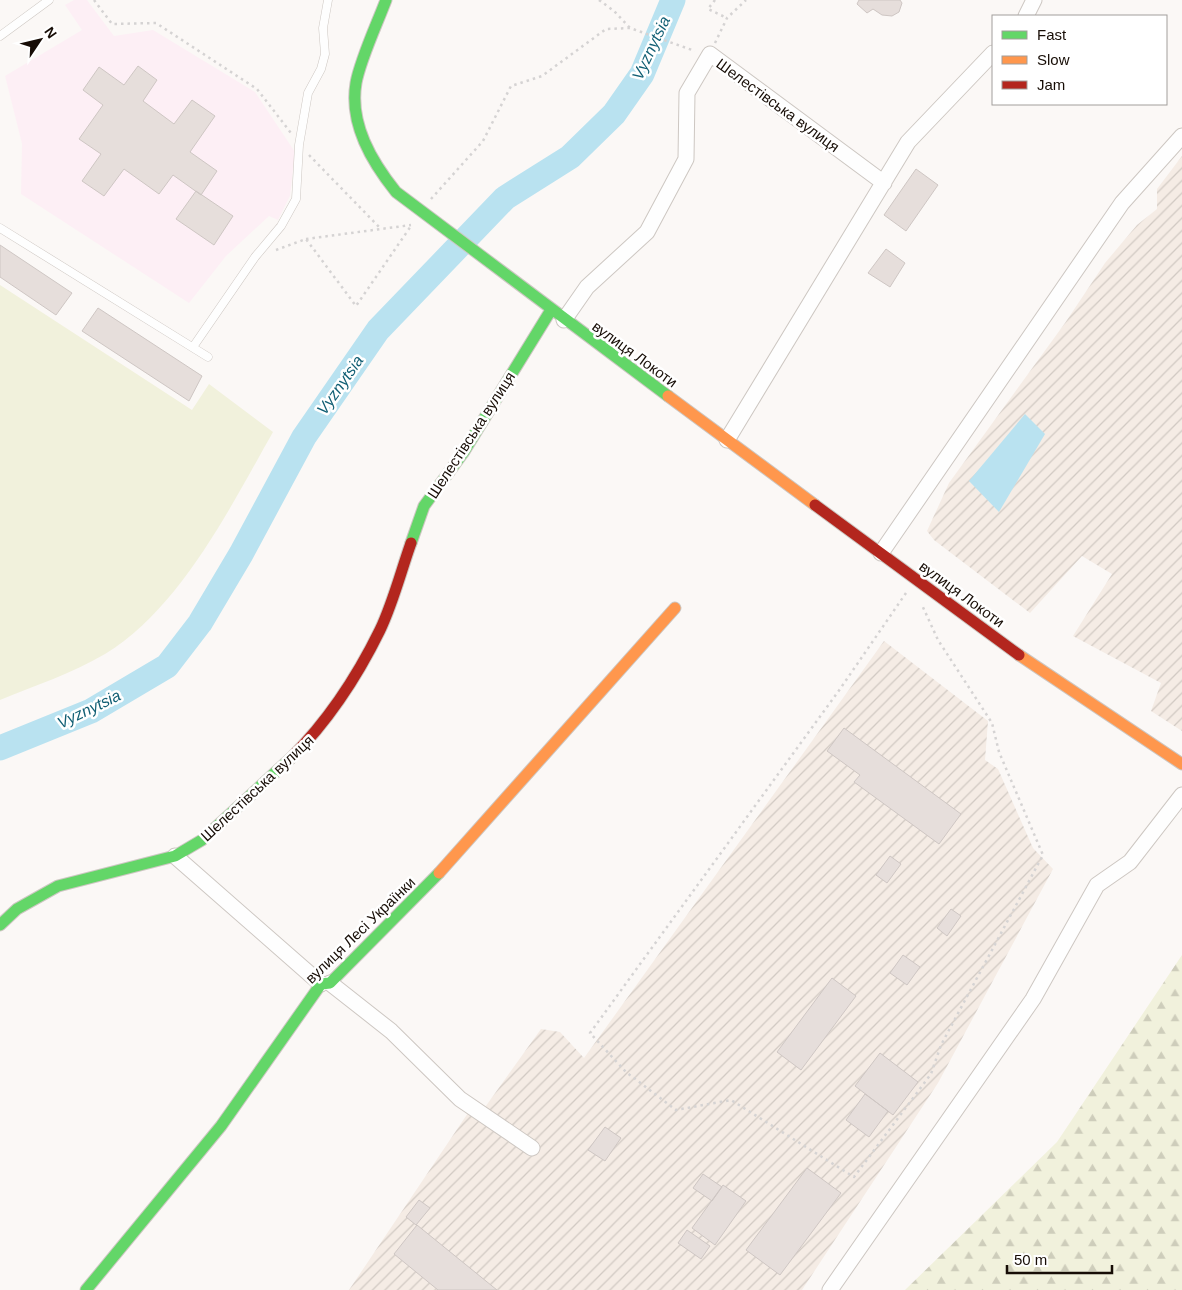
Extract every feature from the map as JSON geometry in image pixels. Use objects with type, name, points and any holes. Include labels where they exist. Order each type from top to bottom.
[{"type":"street","name":"вулиця Локоти","points":[[386,0],[356,83],[359,129],[378,171],[396,192],[564,320],[1026,660],[1182,764]]},
{"type":"street","points":[[1026,15],[1034,0]]},
{"type":"street","name":"Шелестівська вулиця","points":[[564,320],[587,288],[647,232],[686,159],[687,93],[710,54],[884,183]]},
{"type":"street","points":[[727,440],[908,142],[992,54]]},
{"type":"street","points":[[881,553],[1122,203],[1182,136]]},
{"type":"street","name":"Шелестівська вулиця","points":[[0,925],[17,909],[58,886],[175,856],[202,840],[287,763],[318,731],[357,674],[381,628],[424,506],[463,453],[551,310]]},
{"type":"street","name":"вулиця Лесі Українки","points":[[86,1290],[221,1126],[325,984],[428,885],[675,608]]},
{"type":"street","points":[[830,1290],[1032,999],[1096,885],[1130,862],[1182,795]]},
{"type":"street","points":[[175,856],[325,984],[390,1031],[460,1100],[532,1148]]},
{"type":"lane","points":[[0,36],[49,0]]},
{"type":"lane","points":[[193,347],[255,257],[281,226],[296,199],[299,145],[308,94],[321,69],[325,54],[323,28],[328,0]]},
{"type":"lane","points":[[0,228],[208,356]]},
{"type":"path","points":[[94,0],[112,24],[156,23],[257,88],[299,145],[381,229]]},
{"type":"path","points":[[599,0],[630,28]]},
{"type":"path","points":[[715,0],[708,9],[727,18],[746,0]]},
{"type":"path","points":[[306,239],[356,306],[411,224],[424,214],[484,141],[510,86],[542,76],[606,29],[630,28],[686,49]]},
{"type":"path","points":[[255,257],[306,239],[411,224]]},
{"type":"path","points":[[916,579],[840,689],[590,1033],[626,1072],[676,1110],[730,1100],[854,1177],[931,1074],[941,1045],[1043,855],[999,752],[992,723],[938,640],[920,600]]},
{"type":"shaded area","points":[[74,0],[87,0],[114,36],[153,30],[255,92],[295,152],[290,196],[278,220],[269,216],[226,256],[189,303],[21,194],[22,144],[5,76],[82,30],[65,5]]},
{"type":"shaded area","points":[[1182,156],[1182,731],[1151,711],[1161,683],[1073,636],[1112,574],[1082,556],[1030,613],[934,540],[927,531],[949,483],[1065,323],[1105,263],[1137,225],[1157,209],[1157,189]]},
{"type":"shaded area","points":[[884,641],[988,721],[985,760],[998,769],[1033,848],[1053,869],[938,1083],[802,1290],[349,1290],[470,1110],[478,1117],[541,1029],[560,1032],[584,1058]]},
{"type":"green space","points":[[0,285],[192,410],[209,384],[273,432],[240,492],[201,554],[157,611],[132,635],[93,661],[0,700]]},
{"type":"green space","points":[[1182,955],[1182,1290],[905,1290],[1057,1142]]},
{"type":"water","points":[[1025,414],[1045,434],[999,512],[969,481]]},
{"type":"building","points":[[859,0],[900,0],[902,3],[899,12],[892,16],[882,15],[873,9],[867,13],[857,4]]},
{"type":"building","points":[[138,66],[157,80],[143,101],[174,124],[192,100],[215,116],[190,152],[217,171],[201,195],[173,175],[159,194],[124,169],[104,196],[82,181],[101,154],[79,139],[103,105],[83,90],[99,67],[124,85]]},
{"type":"building","points":[[916,169],[938,185],[906,231],[884,215]]},
{"type":"building","points":[[196,191],[233,216],[214,245],[176,219]]},
{"type":"building","points":[[0,245],[72,293],[56,315],[0,277]]},
{"type":"building","points":[[886,249],[905,263],[890,287],[868,273]]},
{"type":"building","points":[[98,308],[202,376],[189,401],[82,331]]},
{"type":"building","points":[[844,728],[961,814],[939,844],[854,782],[860,775],[827,751]]},
{"type":"building","points":[[890,856],[901,864],[887,883],[876,875]]},
{"type":"building","points":[[951,909],[961,916],[947,936],[937,928]]},
{"type":"building","points":[[903,955],[920,967],[907,985],[890,973]]},
{"type":"building","points":[[832,978],[856,996],[801,1070],[777,1052]]},
{"type":"building","points":[[880,1053],[918,1082],[893,1115],[855,1086]]},
{"type":"building","points":[[865,1094],[888,1111],[869,1137],[846,1120]]},
{"type":"building","points":[[605,1127],[621,1138],[605,1161],[588,1150]]},
{"type":"building","points":[[807,1168],[841,1193],[780,1275],[746,1250]]},
{"type":"building","points":[[703,1174],[722,1187],[712,1201],[693,1188]]},
{"type":"building","points":[[723,1185],[746,1201],[715,1245],[692,1228]]},
{"type":"building","points":[[419,1200],[430,1208],[416,1225],[406,1217]]},
{"type":"building","points":[[417,1225],[497,1290],[438,1290],[394,1254]]},
{"type":"building","points":[[687,1230],[710,1246],[701,1259],[678,1243]]},
{"type":"waterway","name":"Vyznytsia","points":[[0,748],[91,711],[167,666],[200,623],[241,554],[304,437],[378,330],[505,198],[570,157],[614,114],[642,74],[673,0]]},
{"type":"traffic: fast","points":[[386,0],[361,64],[356,83],[355,98],[359,128],[364,142],[387,180],[396,192],[668,396]]},
{"type":"traffic: fast","points":[[411,543],[424,506],[463,453],[551,310]]},
{"type":"traffic: fast","points":[[0,925],[17,909],[58,886],[175,856],[202,840],[291,758]]},
{"type":"traffic: fast","points":[[86,1290],[221,1126],[321,984],[330,983],[439,873]]},
{"type":"traffic: slow","points":[[668,396],[815,505]]},
{"type":"traffic: slow","points":[[439,873],[675,608]]},
{"type":"traffic: slow","points":[[1019,655],[1182,764]]},
{"type":"traffic: jam","points":[[815,505],[1019,655]]},
{"type":"traffic: jam","points":[[291,758],[329,714],[362,665],[385,620],[411,543]]}]
